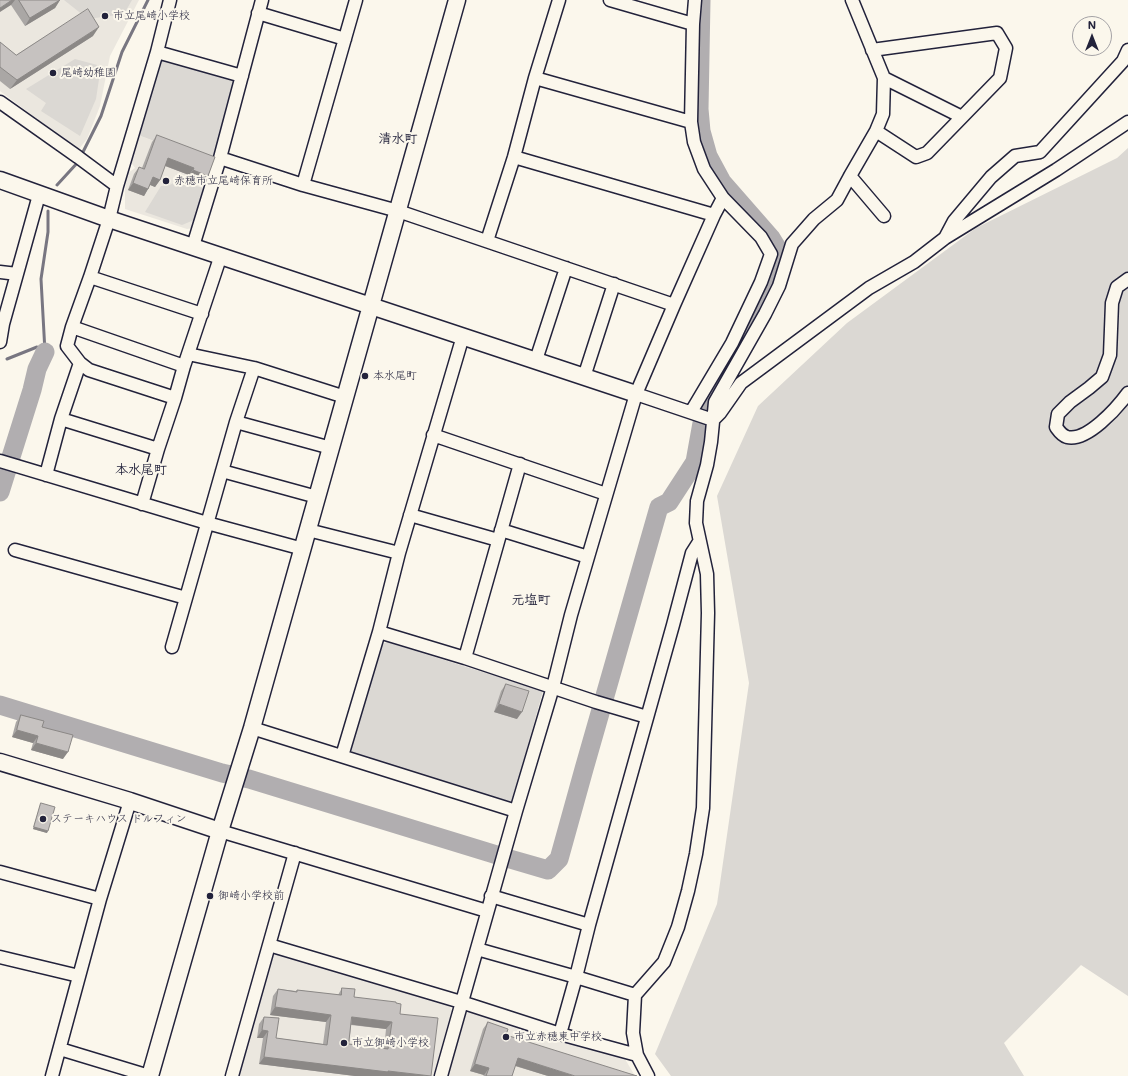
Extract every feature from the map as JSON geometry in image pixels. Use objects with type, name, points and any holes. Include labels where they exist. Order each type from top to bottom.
[{"type":"street","points":[[170,0],[157,52],[117,186],[109,218],[67,346],[80,363],[89,370],[175,398]]},
{"type":"street","points":[[193,246],[220,158],[262,0]]},
{"type":"street","points":[[304,185],[356,0]]},
{"type":"street","points":[[60,1049],[150,1076],[220,831],[252,728],[457,0]]},
{"type":"street","points":[[487,241],[514,157],[535,78],[559,0]]},
{"type":"street","points":[[610,0],[693,24]]},
{"type":"street","points":[[691,412],[732,344],[761,282],[772,254],[761,236],[723,198],[704,169],[694,142],[691,122],[693,24],[695,0]]},
{"type":"street","points":[[648,1076],[637,1055],[633,1033],[635,995],[664,962],[674,938],[688,891],[701,824],[703,801],[708,613],[707,574],[696,524],[697,501],[707,465],[715,402],[779,286],[792,244],[814,219],[838,200],[876,131],[883,114],[884,78],[852,0]]},
{"type":"street","points":[[258,14],[345,38]]},
{"type":"street","points":[[872,50],[997,33],[1006,48],[1000,78],[927,153],[916,157],[876,131]]},
{"type":"street","points":[[945,238],[954,221],[991,176],[1015,156],[1040,152],[1123,62],[1128,50]]},
{"type":"street","points":[[157,52],[242,76]]},
{"type":"street","points":[[535,78],[691,122]]},
{"type":"street","points":[[884,78],[962,117]]},
{"type":"street","points":[[0,102],[117,186]]},
{"type":"street","points":[[713,420],[720,413],[741,383],[869,288],[914,262],[945,238],[1056,170],[1128,122]]},
{"type":"street","points":[[514,157],[714,215]]},
{"type":"street","points":[[220,158],[304,185],[398,211],[674,305]]},
{"type":"street","points":[[850,176],[884,216]]},
{"type":"street","points":[[0,180],[109,218],[713,420]]},
{"type":"street","points":[[0,342],[2,325],[39,194]]},
{"type":"street","points":[[440,1076],[491,896],[553,687],[571,615],[636,394],[674,305],[723,198]]},
{"type":"street","points":[[142,504],[186,360],[221,255]]},
{"type":"street","points":[[536,360],[566,268]]},
{"type":"street","points":[[0,272],[17,274]]},
{"type":"street","points":[[90,277],[202,314]]},
{"type":"street","points":[[1128,279],[1117,287],[1112,303],[1110,355],[1102,377],[1070,402],[1058,414],[1056,427],[1061,434],[1068,437],[1080,437],[1100,424],[1119,406],[1128,393]]},
{"type":"street","points":[[584,377],[614,284]]},
{"type":"street","points":[[72,327],[186,360],[254,368],[345,397]]},
{"type":"street","points":[[342,756],[379,632],[399,553],[462,336]]},
{"type":"street","points":[[46,475],[61,419],[80,363]]},
{"type":"street","points":[[172,647],[236,422],[254,368]]},
{"type":"street","points":[[61,419],[158,449]]},
{"type":"street","points":[[236,422],[331,448]]},
{"type":"street","points":[[433,435],[606,494]]},
{"type":"street","points":[[0,461],[207,523],[303,549]]},
{"type":"street","points":[[465,658],[520,464]]},
{"type":"street","points":[[222,471],[317,497]]},
{"type":"street","points":[[410,515],[588,557]]},
{"type":"street","points":[[308,530],[399,553]]},
{"type":"street","points":[[560,1034],[647,716],[674,625],[692,553],[699,542]]},
{"type":"street","points":[[15,550],[186,598]]},
{"type":"street","points":[[379,632],[647,716]]},
{"type":"street","points":[[252,728],[516,812]]},
{"type":"street","points":[[0,762],[130,801],[295,854],[487,911]]},
{"type":"street","points":[[52,1076],[100,899],[130,801]]},
{"type":"street","points":[[232,1076],[295,854]]},
{"type":"street","points":[[0,872],[100,899]]},
{"type":"street","points":[[491,896],[589,925]]},
{"type":"street","points":[[269,945],[461,1002],[560,1034],[637,1055]]},
{"type":"street","points":[[477,949],[635,995]]},
{"type":"street","points":[[0,957],[79,976]]},
{"type":"shaded area","name":"尾崎幼稚園","points":[[0,0],[139,0],[110,56],[100,106],[87,139],[78,150],[0,91]]},
{"type":"shaded area","points":[[64,0],[132,0],[124,14],[88,19]]},
{"type":"shaded area","points":[[75,59],[101,66],[96,99],[80,136],[41,111],[46,103],[26,89]]},
{"type":"shaded area","points":[[164,59],[232,77],[236,82],[211,162],[138,135],[159,62]]},
{"type":"shaded area","name":"赤穂市立尾崎保育所","points":[[138,135],[211,162],[193,228],[187,229],[125,209],[125,189],[128,173],[135,168],[130,161]]},
{"type":"shaded area","points":[[1128,148],[1128,996],[1081,965],[1004,1043],[1024,1076],[671,1076],[655,1054],[717,904],[749,683],[717,496],[758,406],[847,323],[976,228],[1117,158]]},
{"type":"shaded area","points":[[177,180],[203,188],[194,220],[182,225],[145,212],[161,186],[170,185]]},
{"type":"shaded area","points":[[387,642],[543,691],[512,802],[354,757],[350,750],[380,645]]},
{"type":"shaded area","name":"市立御崎小学校","points":[[279,953],[447,1004],[452,1010],[433,1076],[237,1076],[272,956]]},
{"type":"shaded area","name":"市立赤穂東中学校","points":[[471,1011],[625,1059],[635,1076],[448,1076],[466,1014]]},
{"type":"building","points":[[0,0],[12,0],[0,8]]},
{"type":"building","points":[[19,0],[60,0],[30,18]]},
{"type":"building","points":[[88,9],[99,27],[17,80],[0,67],[0,42],[16,55]]},
{"type":"building","points":[[157,135],[215,157],[208,176],[193,170],[194,168],[168,158],[160,180],[153,177],[148,189],[133,183],[139,167],[144,169]]},
{"type":"building","points":[[506,684],[529,691],[522,712],[499,704]]},
{"type":"building","points":[[21,715],[44,721],[42,727],[73,735],[68,752],[36,743],[38,736],[17,730]]},
{"type":"building","name":"ステーキハウス ドルフィン","points":[[41,803],[55,807],[48,831],[34,827]]},
{"type":"building","points":[[342,988],[355,989],[354,997],[396,1002],[401,1004],[400,1014],[438,1018],[431,1076],[264,1057],[268,1031],[262,1030],[264,1017],[279,1018],[276,1038],[327,1045],[331,1015],[275,1007],[278,989],[341,995]],"holes":[[[352,1017],[392,1022],[388,1049],[349,1044]]]},
{"type":"building","points":[[488,1022],[508,1029],[506,1035],[637,1076],[575,1076],[518,1058],[512,1076],[486,1076],[489,1068],[475,1064]]},
{"type":"waterway","points":[[81,156],[101,116],[122,52],[148,0]]},
{"type":"waterway","points":[[701,0],[699,109],[701,131],[708,156],[722,182],[771,238],[779,251],[777,264],[769,289],[753,325],[740,347]]},
{"type":"waterway","points":[[57,185],[79,161]]},
{"type":"waterway","points":[[45,352],[41,279],[48,232],[48,211]]},
{"type":"waterway","points":[[7,359],[37,347],[45,352]]},
{"type":"waterway","points":[[0,492],[32,390],[37,369],[45,352]]},
{"type":"waterway","points":[[0,705],[548,870],[559,859],[659,507],[669,502],[695,462],[704,412],[721,381]]},
{"type":"place","name":"市立尾崎小学校","points":[[105,16]]},
{"type":"place","name":"尾崎幼稚園","points":[[53,73]]},
{"type":"place","name":"赤穂市立尾崎保育所","points":[[166,181]]},
{"type":"place","name":"本水尾町","points":[[365,376]]},
{"type":"place","name":"ステーキハウス ドルフィン","points":[[43,819]]},
{"type":"place","name":"御崎小学校前","points":[[210,896]]},
{"type":"place","name":"市立赤穂東中学校","points":[[506,1037]]},
{"type":"place","name":"市立御崎小学校","points":[[344,1043]]},
{"type":"district","name":"清水町","points":[[398,139]]},
{"type":"district","name":"本水尾町","points":[[141,470]]},
{"type":"district","name":"元塩町","points":[[531,600]]}]
